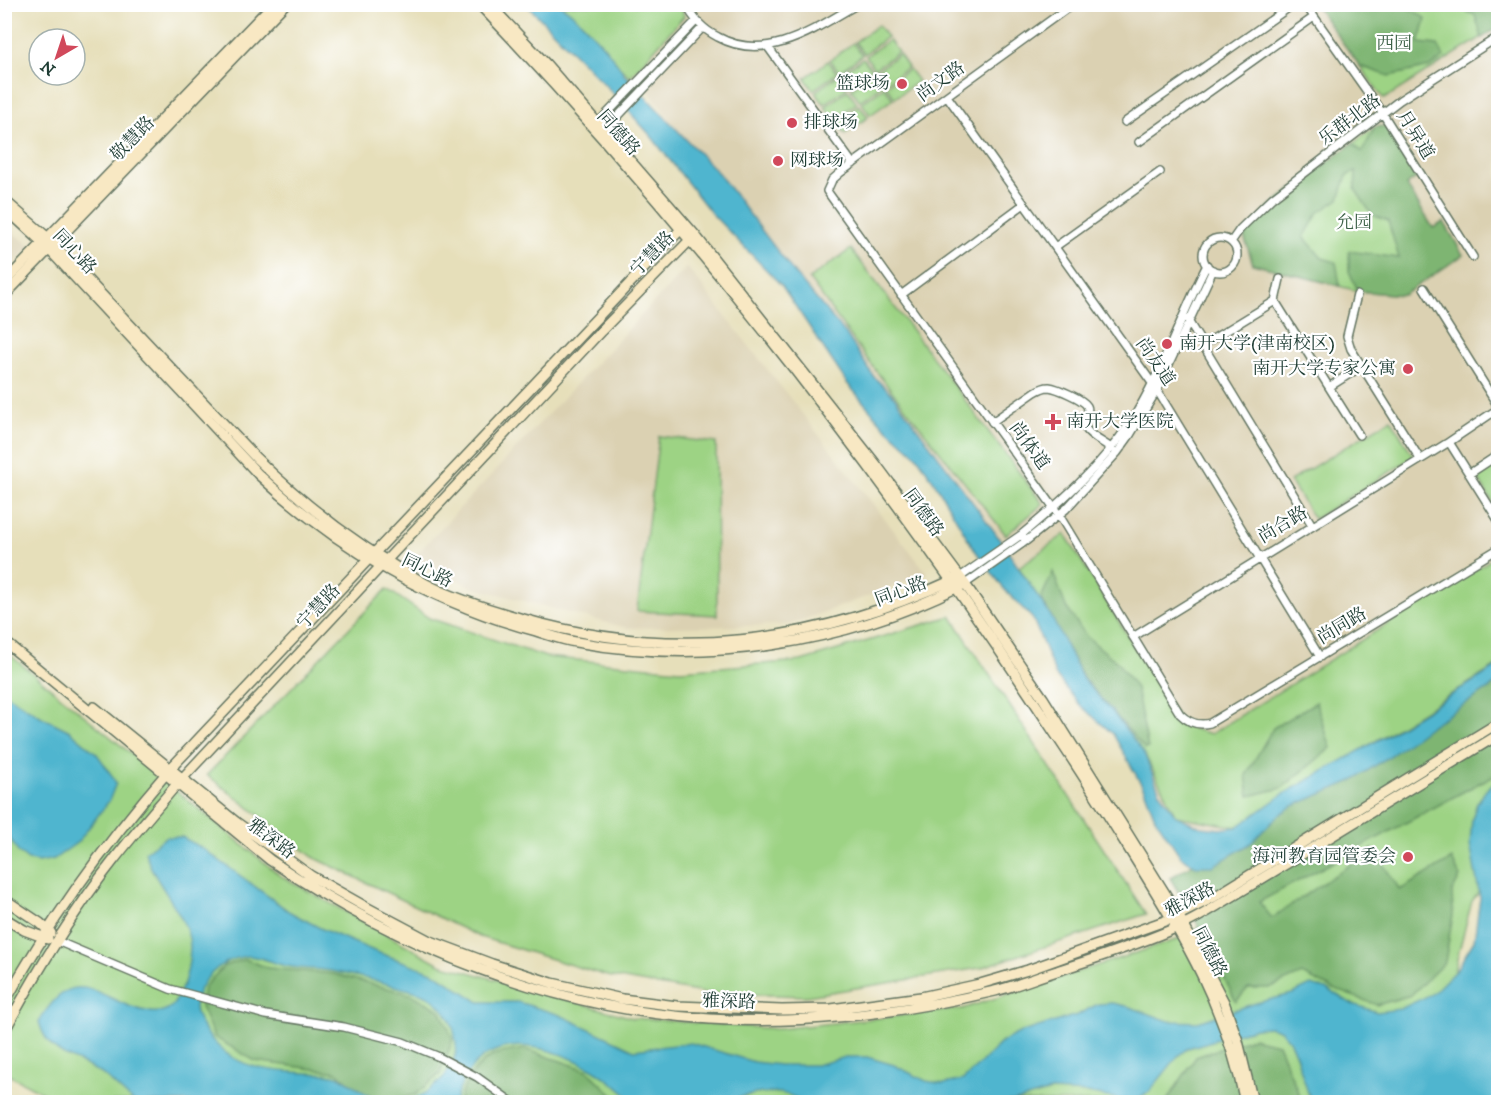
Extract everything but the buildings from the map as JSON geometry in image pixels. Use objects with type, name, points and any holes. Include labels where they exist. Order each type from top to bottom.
[{"type":"main road","name":"敬慧路","points":[[4,296],[49,244],[273,4]]},
{"type":"main road","name":"敬慧路","points":[[4,283],[49,244],[285,4]]},
{"type":"main road","name":"同德路","points":[[479,4],[599,129]]},
{"type":"main road","name":"同德路","points":[[489,4],[692,237],[959,582],[1180,922],[1220,1004],[1253,1102]]},
{"type":"main road","name":"同心路","points":[[4,200],[49,244],[258,474],[286,501],[319,527],[436,596],[497,621],[574,642],[669,652],[711,651],[762,646],[843,630],[896,614],[959,582]]},
{"type":"main road","name":"同心路","points":[[4,207],[49,244]]},
{"type":"main road","name":"宁慧路","points":[[4,1032],[49,955],[49,936],[99,856],[168,771],[683,227]]},
{"type":"main road","name":"宁慧路","points":[[4,1004],[34,953],[180,781],[692,237]]},
{"type":"main road","name":"雅深路","points":[[4,633],[180,781],[311,876],[428,940],[552,983],[622,999],[677,1006],[782,1010],[831,1009],[921,997],[980,984],[1180,922],[1198,916],[1498,735]]},
{"type":"main road","name":"雅深路","points":[[4,641],[168,771]]},
{"type":"main road","name":"雅深路","points":[[1180,922],[1197,906],[1498,723]]},
{"type":"main road","points":[[4,899],[40,923],[49,936]]},
{"type":"main road","points":[[1189,940],[1191,926],[1198,916]]},
{"type":"main road","points":[[4,918],[24,930],[33,939],[34,953]]},
{"type":"main road","points":[[24,930],[49,936]]},
{"type":"main road","name":"同德路","points":[[1234,1042],[1245,1102]]},
{"type":"street","points":[[686,4],[696,21],[727,42],[743,46],[768,47],[808,33],[858,4]]},
{"type":"street","name":"尚文路","points":[[828,186],[840,173],[1073,4]]},
{"type":"street","points":[[1125,122],[1294,4]]},
{"type":"street","name":"月异道","points":[[1305,4],[1383,114],[1473,257]]},
{"type":"street","points":[[1139,142],[1314,17]]},
{"type":"street","points":[[599,129],[615,105],[696,21]]},
{"type":"street","points":[[599,129],[621,112],[703,27]]},
{"type":"street","name":"乐群北路","points":[[1231,242],[1240,229],[1272,198],[1383,114],[1451,66],[1498,37]]},
{"type":"street","points":[[768,47],[853,164]]},
{"type":"street","name":"尚友道","points":[[947,96],[1158,390],[1320,657]]},
{"type":"street","points":[[1055,247],[1160,172]]},
{"type":"street","name":"尚体道","points":[[828,186],[827,191],[830,198],[1054,507],[1180,714],[1186,720],[1201,725]]},
{"type":"street","points":[[901,295],[1024,204]]},
{"type":"street","points":[[1223,238],[1231,242],[1238,254],[1235,264],[1223,272],[1210,268],[1203,256],[1209,242],[1223,238]]},
{"type":"street","points":[[1024,538],[1075,488],[1129,424],[1153,383],[1184,314],[1210,268]]},
{"type":"street","points":[[959,582],[1059,515],[1117,453],[1158,390],[1210,268]]},
{"type":"street","points":[[1280,279],[1275,301],[1359,435]]},
{"type":"street","name":"尚合路","points":[[1133,637],[1449,442],[1495,411],[1497,407],[1424,288]]},
{"type":"street","points":[[1357,295],[1347,336],[1351,349],[1420,459]]},
{"type":"street","points":[[1203,345],[1275,301]]},
{"type":"street","points":[[1184,314],[1312,525]]},
{"type":"street","points":[[1329,387],[1362,366]]},
{"type":"street","points":[[992,422],[1035,392],[1042,388],[1050,388],[1079,399],[1086,405],[1088,410],[1084,425],[1087,430],[1117,453]]},
{"type":"street","points":[[1449,442],[1498,520]]},
{"type":"street","points":[[1469,474],[1498,455]]},
{"type":"street","name":"尚同路","points":[[1201,725],[1210,723],[1498,549]]},
{"type":"street","points":[[49,936],[170,990],[266,1015],[344,1027],[403,1042],[437,1056],[477,1077],[512,1102]]},
{"type":"shaded area","name":"南开大学(津南校区)","points":[[569,5],[1498,5],[1498,675],[1195,854],[1035,616],[634,71]]},
{"type":"shaded area","points":[[5,227],[31,246],[5,273]]},
{"type":"shaded area","points":[[687,267],[928,574],[789,625],[627,628],[475,588],[412,559]]},
{"type":"green space","points":[[1448,4],[1498,5],[1498,27],[1482,38],[1475,15]]},
{"type":"green space","points":[[558,5],[681,5],[684,16],[630,77]]},
{"type":"green space","name":"西园","points":[[1315,5],[1498,5],[1498,27],[1384,99]]},
{"type":"green space","points":[[1315,5],[1370,5],[1375,11],[1396,5],[1407,7],[1426,19],[1419,43],[1438,45],[1444,57],[1430,67],[1389,76],[1360,66]]},
{"type":"green space","name":"篮球场","points":[[878,25],[887,37],[864,54],[855,42]]},
{"type":"green space","name":"篮球场","points":[[889,40],[898,52],[874,69],[866,56]]},
{"type":"green space","name":"篮球场","points":[[853,43],[862,55],[839,72],[830,60]]},
{"type":"green space","name":"篮球场","points":[[899,54],[908,67],[885,83],[876,71]]},
{"type":"green space","name":"篮球场","points":[[863,58],[872,70],[849,86],[840,74]]},
{"type":"green space","name":"篮球场","points":[[828,61],[837,73],[813,90],[805,78]]},
{"type":"green space","name":"篮球场","points":[[909,69],[918,81],[895,98],[886,86]]},
{"type":"green space","name":"篮球场","points":[[874,72],[883,84],[860,101],[851,89]]},
{"type":"green space","name":"篮球场","points":[[838,75],[847,88],[824,104],[815,92]]},
{"type":"green space","name":"篮球场","points":[[884,87],[893,99],[870,115],[862,103]]},
{"type":"green space","name":"篮球场","points":[[848,90],[857,103],[834,119],[825,107]]},
{"type":"green space","name":"篮球场","points":[[859,105],[868,117],[845,134],[836,122]]},
{"type":"green space","name":"允园","points":[[1387,126],[1416,178],[1406,185],[1433,228],[1444,222],[1463,255],[1403,295],[1358,291],[1253,264],[1244,236],[1270,206],[1375,127]]},
{"type":"green space","name":"允园","points":[[1387,126],[1416,178],[1406,185],[1433,228],[1444,222],[1463,255],[1403,295],[1358,291],[1349,271],[1349,251],[1399,258],[1388,221],[1372,215],[1355,189],[1356,172],[1347,175],[1339,199],[1318,213],[1304,237],[1322,258],[1336,262],[1340,286],[1253,264],[1244,236],[1270,206],[1353,143],[1362,152],[1375,127]]},
{"type":"green space","points":[[851,249],[1043,504],[1006,535],[876,371],[809,279]]},
{"type":"green space","points":[[1391,419],[1414,457],[1314,519],[1290,481]]},
{"type":"green space","points":[[659,436],[716,443],[717,615],[637,611]]},
{"type":"green space","points":[[1498,463],[1498,511],[1477,477]]},
{"type":"green space","points":[[1065,534],[1183,726],[1211,734],[1498,555],[1498,665],[1237,827],[1176,816],[1144,753],[1083,680],[1019,567]]},
{"type":"green space","points":[[1053,572],[1066,607],[1086,636],[1118,663],[1136,688],[1148,748],[1145,749],[1084,679],[1041,598]]},
{"type":"green space","points":[[387,589],[429,618],[546,657],[680,670],[801,661],[951,616],[1146,914],[980,968],[807,996],[703,993],[607,976],[480,937],[313,857],[207,775]]},
{"type":"green space","points":[[4,650],[281,876],[440,964],[633,1018],[778,1029],[962,1009],[1176,940],[1498,748],[1498,870],[1472,901],[1420,1102],[60,1102],[5,1073]]},
{"type":"green space","points":[[1498,677],[1498,773],[1259,902],[1272,918],[1373,849],[1400,890],[1452,859],[1460,877],[1452,892],[1453,915],[1445,962],[1411,995],[1377,1005],[1331,988],[1302,974],[1269,988],[1248,988],[1236,1002],[1201,930],[1170,878]]},
{"type":"green space","points":[[1316,702],[1331,748],[1282,788],[1249,796],[1246,775],[1273,728]]},
{"type":"green space","points":[[245,959],[268,968],[334,974],[413,995],[440,1010],[453,1039],[440,1074],[415,1095],[373,1102],[336,1072],[255,1061],[214,1037],[201,1007],[204,987],[224,966]]},
{"type":"green space","points":[[1252,1038],[1278,1044],[1302,1102],[1166,1102],[1196,1057]]},
{"type":"green space","points":[[525,1049],[587,1070],[620,1102],[459,1102],[463,1089],[471,1076],[486,1060],[500,1053]]},
{"type":"water","points":[[557,4],[576,17],[604,47],[624,74],[719,174],[795,274],[846,334],[874,377],[892,394],[994,531],[1051,616],[1083,679],[1111,710],[1144,753],[1160,793],[1176,816],[1201,827],[1220,829],[1237,827],[1282,795],[1380,739],[1498,666],[1498,683],[1430,726],[1352,781],[1291,807],[1278,816],[1250,844],[1213,866],[1196,866],[1181,857],[1155,818],[1144,789],[1113,734],[1081,706],[1056,676],[1033,619],[1005,590],[974,549],[917,456],[884,426],[847,383],[782,286],[712,214],[651,136],[606,86],[527,5]]},
{"type":"water","points":[[5,694],[70,731],[97,754],[116,783],[109,801],[78,842],[54,859],[39,862],[28,860],[18,852],[5,831]]},
{"type":"water","points":[[1498,779],[1498,1102],[1311,1102],[1289,1040],[1281,1031],[1271,1027],[1256,1028],[1188,1048],[1178,1056],[1149,1092],[1137,1099],[1123,1100],[1087,1093],[1051,1091],[1013,1102],[803,1102],[792,1096],[770,1092],[703,1103],[635,1102],[587,1066],[546,1050],[508,1047],[491,1052],[476,1063],[464,1079],[455,1102],[410,1102],[441,1080],[452,1064],[455,1055],[455,1037],[445,1011],[428,996],[419,992],[369,979],[329,971],[289,967],[252,957],[233,959],[225,963],[211,974],[200,989],[195,1006],[197,1016],[213,1041],[236,1060],[258,1068],[337,1076],[373,1098],[389,1102],[134,1102],[96,1070],[58,1051],[44,1035],[39,1022],[53,1002],[66,991],[78,988],[91,990],[134,1008],[151,1012],[165,1010],[174,1003],[187,971],[190,946],[188,935],[178,912],[149,864],[145,852],[166,837],[182,837],[202,848],[290,912],[320,928],[435,973],[479,1002],[518,1002],[560,1015],[634,1050],[691,1043],[754,1062],[780,1065],[816,1065],[846,1057],[867,1057],[894,1065],[926,1081],[944,1084],[963,1080],[1003,1041],[1019,1033],[1077,1015],[1098,1004],[1113,1003],[1130,1007],[1169,1021],[1198,1022],[1292,994],[1311,985],[1329,990],[1352,1004],[1377,1012],[1400,1009],[1432,994],[1456,970],[1474,941],[1480,898],[1470,844],[1472,819],[1477,803]]},
{"type":"place","name":"篮球场","points":[[902,84]]},
{"type":"place","name":"排球场","points":[[792,123]]},
{"type":"place","name":"网球场","points":[[778,161]]},
{"type":"place","name":"南开大学(津南校区)","points":[[1167,344]]},
{"type":"place","name":"南开大学专家公寓","points":[[1408,369]]},
{"type":"place","name":"南开大学医院","points":[[1053,422]]},
{"type":"place","name":"海河教育园管委会","points":[[1408,857]]}]
